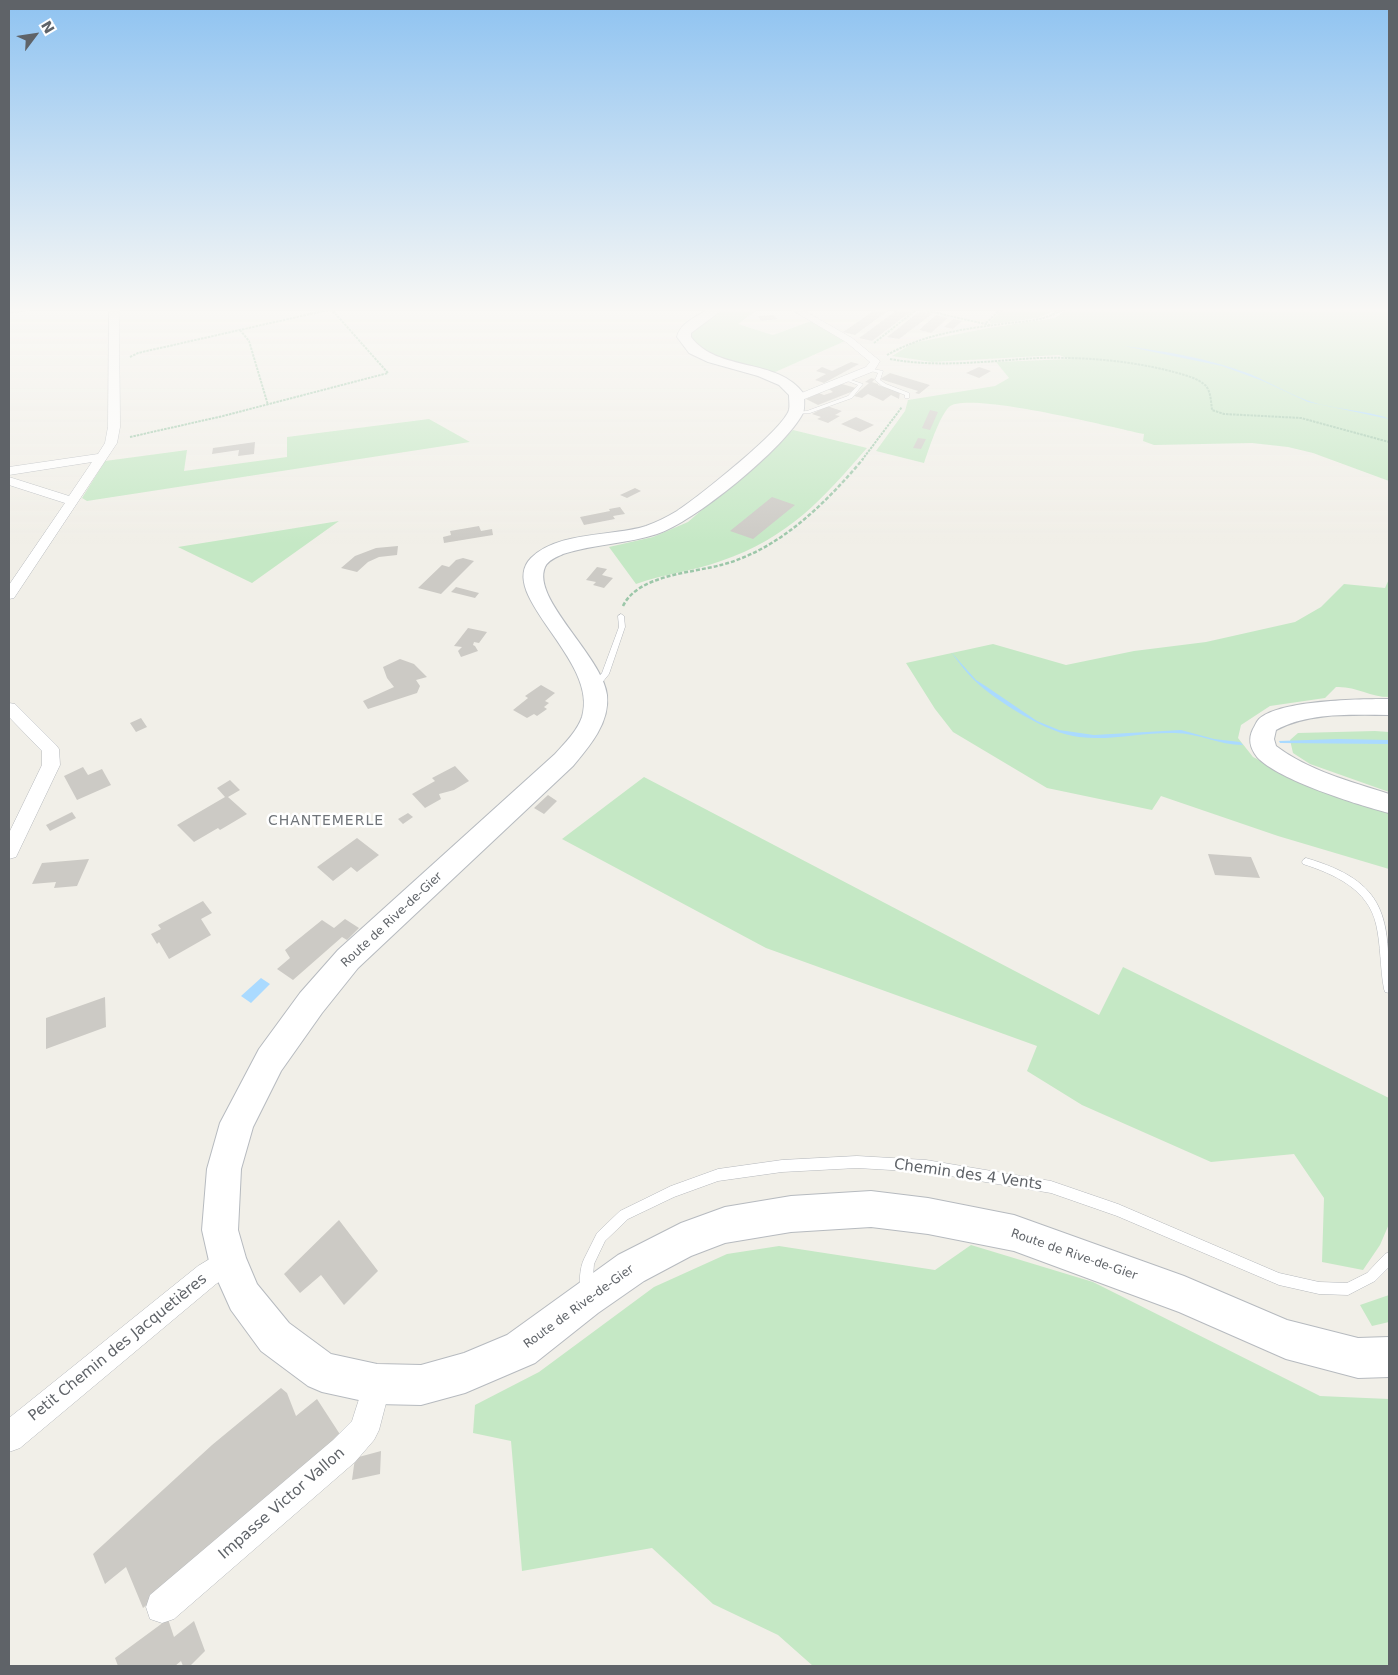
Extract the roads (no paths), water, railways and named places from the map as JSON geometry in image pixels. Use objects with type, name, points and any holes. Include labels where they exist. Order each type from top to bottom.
[{"type":"main road","points":[[788,388],[802,396]]},
{"type":"main road","name":"Route de Rive-de-Gier","points":[[802,396],[790,424],[778,436],[680,516],[665,525],[631,536],[570,545],[544,556],[536,565],[532,577],[534,590],[549,615],[585,662],[594,687],[596,699],[594,715],[585,734],[564,760],[348,959],[270,1060],[237,1123],[224,1169],[220,1230],[228,1261],[244,1297],[275,1337],[322,1372],[377,1384],[421,1385],[465,1374],[521,1348],[631,1268],[681,1241],[725,1225],[791,1214],[871,1209],[928,1216],[1014,1233],[1175,1292],[1286,1339],[1358,1358],[1389,1357]]},
{"type":"main road","points":[[1389,707],[1295,713],[1266,724],[1262,730],[1261,741],[1266,751],[1287,765],[1389,804]]},
{"type":"street","points":[[9,595],[111,443],[114,427],[114,388]]},
{"type":"street","points":[[802,396],[823,388]]},
{"type":"street","points":[[9,471],[103,457]]},
{"type":"street","points":[[9,481],[72,500]]},
{"type":"street","points":[[9,708],[50,749],[51,765],[9,852]]},
{"type":"street","name":"Petit Chemin des Jacquetières","points":[[9,1437],[207,1275],[228,1261]]},
{"type":"street","name":"Impasse Victor Vallon","points":[[162,1607],[344,1451],[364,1430],[377,1384]]},
{"type":"lane","points":[[802,396],[808,412],[850,398],[858,388]]},
{"type":"lane","points":[[892,388],[904,392],[907,394],[907,397]]},
{"type":"lane","points":[[594,687],[605,674],[622,627],[621,616]]},
{"type":"lane","points":[[1306,862],[1321,865],[1348,878],[1363,890],[1374,904],[1381,923],[1383,953],[1389,989]]},
{"type":"lane","name":"Chemin des 4 Vents","points":[[585,1300],[588,1263],[601,1236],[624,1215],[671,1192],[718,1175],[782,1166],[857,1162],[926,1166],[1051,1187],[1118,1210],[1279,1279],[1319,1288],[1348,1289],[1371,1277],[1389,1258]]},
{"type":"water","points":[[1278,388],[1312,402],[1389,419],[1308,402]]},
{"type":"water","points":[[951,652],[976,680],[1037,721],[1059,730],[1094,735],[1181,730],[1214,739],[1240,742],[1243,745],[1175,733],[1103,738],[1067,735],[1038,723],[995,697],[973,679]]},
{"type":"water","points":[[1388,740],[1389,744],[1280,743],[1279,741]]},
{"type":"water","points":[[261,978],[270,984],[251,1003],[241,996]]},
{"type":"district","name":"CHANTEMERLE","points":[[326,821]]}]
